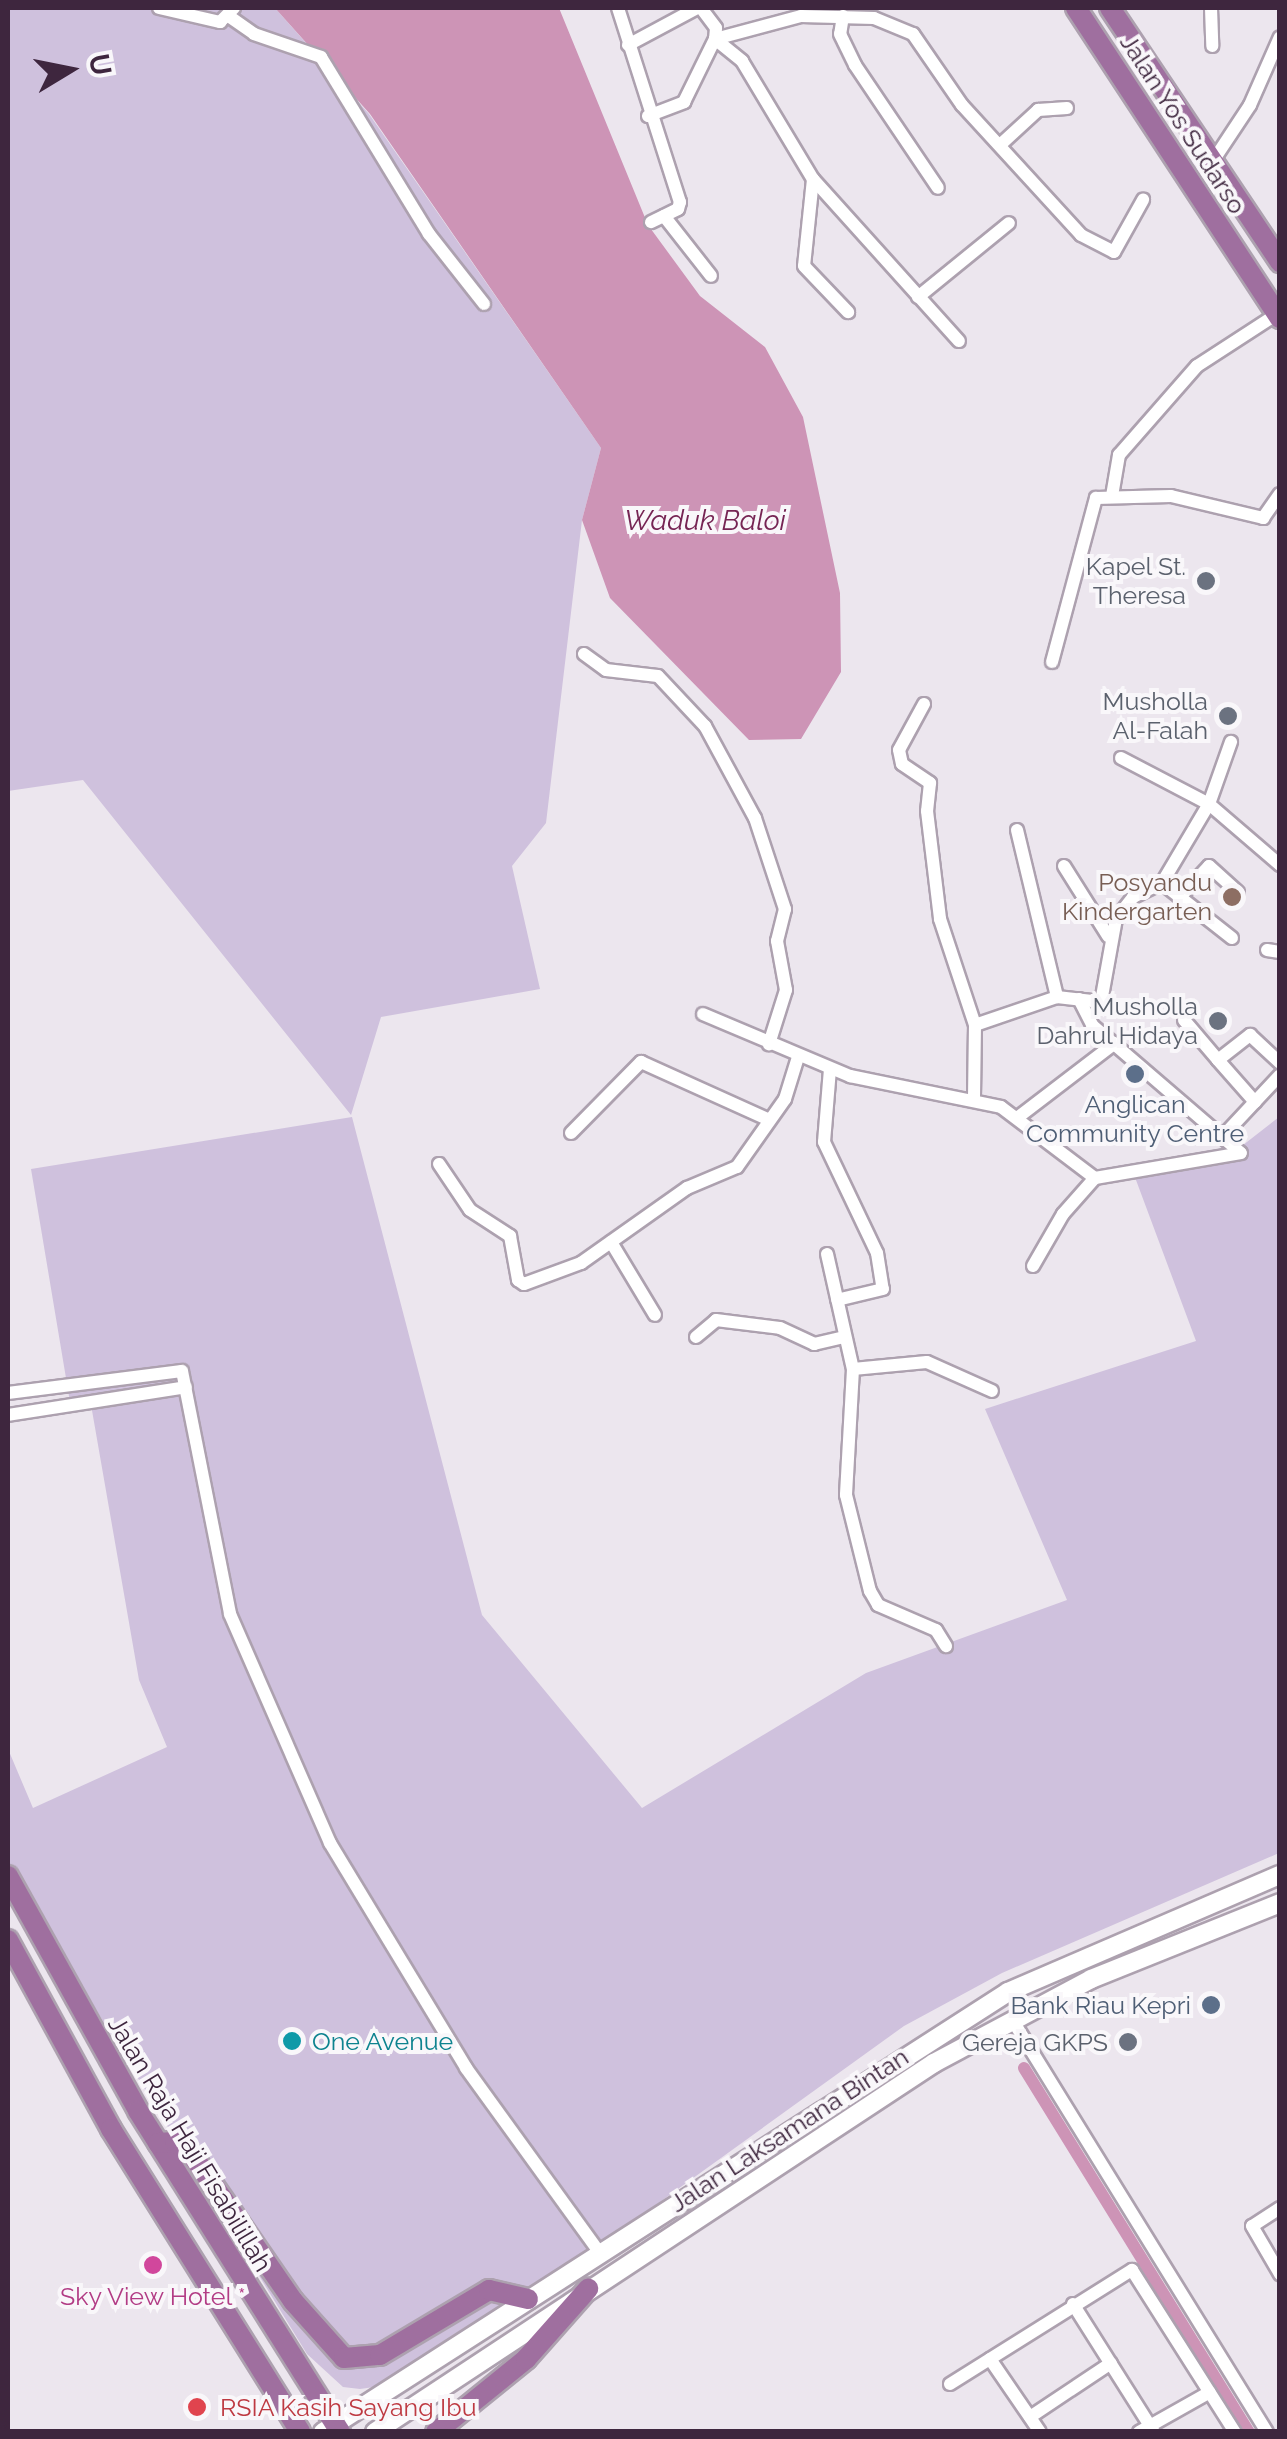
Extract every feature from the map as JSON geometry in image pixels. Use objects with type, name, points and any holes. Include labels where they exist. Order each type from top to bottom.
[{"type":"main road","name":"Jalan Yos Sudarso","points":[[1076,8],[1278,316]]},
{"type":"main road","name":"Jalan Yos Sudarso","points":[[1110,8],[1280,262]]},
{"type":"main road","points":[[1236,249],[1261,234]]},
{"type":"main road","name":"Jalan Raja Haji Fisabilillah","points":[[8,1876],[158,2142],[333,2429]]},
{"type":"main road","name":"Jalan Laksamana Bintan","points":[[333,2429],[599,2252],[1008,1992],[1280,1876]]},
{"type":"main road","name":"Jalan Laksamana Bintan","points":[[375,2432],[934,2064],[1129,1962],[1280,1903]]},
{"type":"main road","points":[[8,1940],[111,2129],[300,2432]]},
{"type":"main road","points":[[922,2044],[934,2064]]},
{"type":"main road","points":[[158,2142],[174,2142],[193,2156],[293,2302],[344,2358],[380,2355],[489,2290],[528,2298]]},
{"type":"main road","points":[[436,2432],[526,2359],[588,2289]]},
{"type":"street","points":[[160,8],[193,19],[232,12],[254,34],[322,57],[429,234],[484,304]]},
{"type":"street","points":[[618,8],[648,116],[680,202],[657,219],[711,276]]},
{"type":"street","points":[[628,45],[699,8],[716,28],[715,39],[684,102],[648,116]]},
{"type":"street","points":[[1211,8],[1212,46]]},
{"type":"street","points":[[715,39],[784,18],[843,16],[907,29],[1073,228],[1108,252],[1133,225],[1143,200]]},
{"type":"street","points":[[843,16],[840,34],[854,65],[938,188]]},
{"type":"street","points":[[1213,161],[1250,106],[1280,38]]},
{"type":"street","points":[[715,39],[742,61],[813,179],[958,341]]},
{"type":"street","points":[[1000,145],[1038,110],[1067,108]]},
{"type":"street","points":[[813,179],[804,266],[848,312]]},
{"type":"street","points":[[918,297],[1009,224]]},
{"type":"street","points":[[1112,496],[1119,455],[1187,376],[1278,316]]},
{"type":"street","points":[[1052,662],[1092,503],[1112,496],[1193,499],[1263,518],[1280,494]]},
{"type":"street","points":[[584,654],[606,670],[658,676],[705,726],[755,818],[785,910],[776,942],[786,990],[768,1044]]},
{"type":"street","points":[[924,704],[900,750],[902,764],[930,782],[927,811],[940,919],[976,1025],[974,1100]]},
{"type":"street","points":[[976,1025],[1057,997],[1102,1002],[1106,996],[1108,936],[1133,896],[1162,883],[1209,804],[1231,742]]},
{"type":"street","points":[[1121,758],[1209,804],[1280,865]]},
{"type":"street","points":[[1018,830],[1057,997]]},
{"type":"street","points":[[1064,866],[1108,936]]},
{"type":"street","points":[[1181,896],[1209,866],[1238,892]]},
{"type":"street","points":[[1162,883],[1232,938]]},
{"type":"street","points":[[1033,1266],[1062,1214],[1095,1178],[1241,1153],[1092,1025],[1079,1000]]},
{"type":"street","points":[[703,1014],[830,1068],[915,1094],[974,1100],[1016,1118],[1095,1178]]},
{"type":"street","points":[[1184,1020],[1255,1102]]},
{"type":"street","points":[[1218,1060],[1247,1035],[1280,1063]]},
{"type":"street","points":[[1016,1118],[1115,1043]]},
{"type":"street","points":[[439,1164],[470,1210],[510,1236],[520,1284],[581,1263],[696,1182],[728,1175],[750,1154],[767,1119],[785,1099],[798,1056]]},
{"type":"street","points":[[571,1132],[641,1062],[767,1119]]},
{"type":"street","points":[[830,1068],[824,1142],[877,1253],[883,1289],[837,1300]]},
{"type":"street","points":[[1223,1136],[1280,1075]]},
{"type":"street","points":[[611,1242],[654,1314]]},
{"type":"street","points":[[826,1254],[853,1369],[846,1496],[870,1591],[878,1605],[936,1630],[946,1646]]},
{"type":"street","points":[[696,1337],[716,1320],[780,1328],[814,1344],[844,1337]]},
{"type":"street","points":[[853,1369],[927,1362],[992,1391]]},
{"type":"street","points":[[8,1393],[176,1368],[186,1387],[230,1614],[330,1842],[466,2068],[599,2252]]},
{"type":"street","points":[[8,1415],[186,1387]]},
{"type":"street","points":[[1013,2021],[1267,2432]]},
{"type":"street","points":[[1280,2208],[1252,2226],[1280,2274]]},
{"type":"street","points":[[950,2384],[1124,2271],[1138,2274],[1235,2432]]},
{"type":"street","points":[[1072,2304],[1148,2429],[1210,2392]]},
{"type":"street","points":[[990,2359],[1040,2432]]},
{"type":"street","points":[[1030,2417],[1111,2363]]},
{"type":"shaded area","points":[[8,8],[275,8],[369,114],[601,448],[582,520],[546,823],[512,866],[540,989],[381,1017],[351,1115],[83,780],[8,791]]},
{"type":"shaded area","points":[[352,1117],[482,1615],[642,1808],[866,1673],[1067,1600],[985,1409],[1196,1341],[1133,1172],[1238,1149],[1279,1117],[1279,1853],[1002,1973],[904,2026],[410,2382],[360,2389],[343,2387],[307,2354],[8,1866],[8,1749],[33,1808],[167,1747],[139,1680],[90,1399],[70,1402],[31,1169]]},
{"type":"water","name":"Waduk Baloi","points":[[275,8],[559,8],[648,225],[700,296],[765,347],[803,417],[840,593],[841,672],[801,739],[749,740],[610,598],[582,520],[601,448],[370,114]]},
{"type":"waterway","points":[[1024,2068],[1249,2432]]},
{"type":"place","name":"Kapel St. Theresa","points":[[1206,581]]},
{"type":"place","name":"Musholla Al-Falah","points":[[1228,716]]},
{"type":"place","name":"Posyandu Kindergarten","points":[[1232,897]]},
{"type":"place","name":"Musholla Dahrul Hidaya","points":[[1218,1021]]},
{"type":"place","name":"Anglican Community Centre","points":[[1135,1074]]},
{"type":"place","name":"Bank Riau Kepri","points":[[1211,2005]]},
{"type":"place","name":"One Avenue","points":[[292,2041]]},
{"type":"place","name":"Gereja GKPS","points":[[1128,2042]]},
{"type":"place","name":"Sky View Hotel *","points":[[153,2265]]},
{"type":"place","name":"RSIA Kasih Sayang Ibu","points":[[197,2407]]}]
